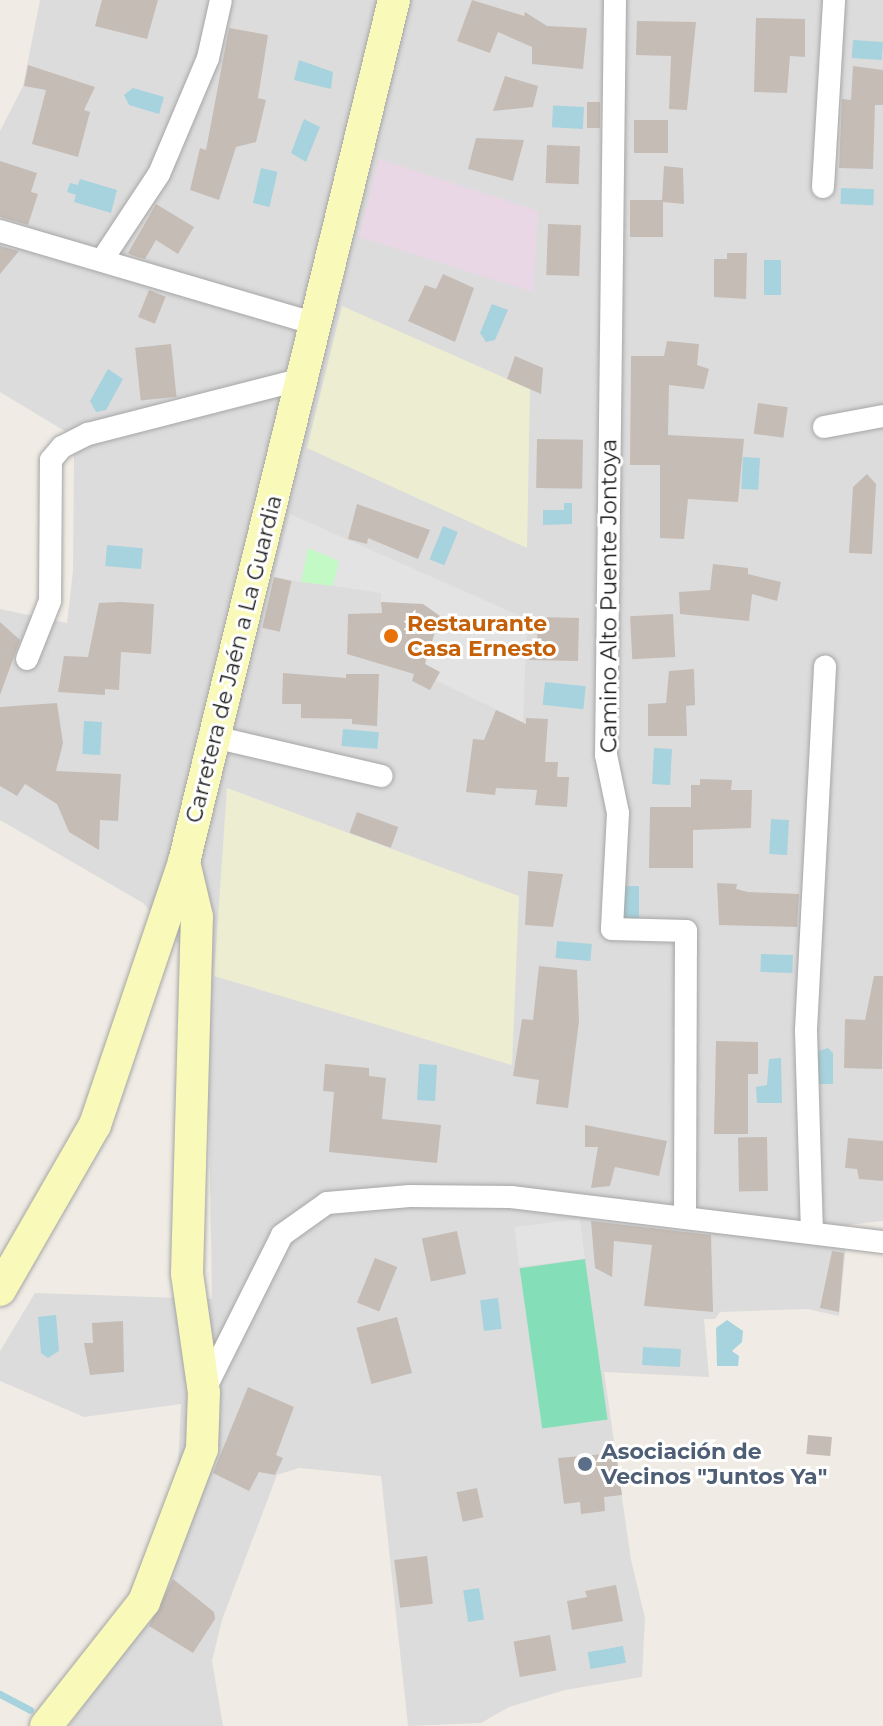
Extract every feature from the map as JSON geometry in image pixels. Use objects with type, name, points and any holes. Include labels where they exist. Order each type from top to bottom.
[{"type":"street","points":[[102,260],[159,174],[208,58],[221,0]]},
{"type":"street","name":"Carretera de Jaén a La Guardia","points":[[0,1290],[95,1125],[184,862],[394,0]]},
{"type":"street","name":"Camino Alto Puente Jontoya","points":[[615,0],[606,755],[618,813],[612,929],[686,931],[685,1215]]},
{"type":"street","points":[[823,187],[834,0]]},
{"type":"street","points":[[0,231],[315,324]]},
{"type":"street","points":[[27,659],[50,601],[51,460],[62,447],[88,434],[302,379]]},
{"type":"street","points":[[824,427],[883,416]]},
{"type":"street","points":[[812,1233],[806,1030],[825,666]]},
{"type":"street","points":[[214,737],[382,776]]},
{"type":"street","points":[[46,1726],[144,1602],[202,1449],[204,1393],[187,1273],[197,917],[184,862]]},
{"type":"street","points":[[204,1393],[282,1235],[327,1203],[410,1196],[511,1197],[685,1215],[883,1242]]},
{"type":"shaded area","points":[[40,0],[883,0],[883,1221],[848,1225],[839,1316],[807,1309],[720,1312],[715,1319],[704,1319],[709,1377],[604,1372],[631,1560],[645,1618],[642,1677],[565,1690],[509,1707],[481,1723],[408,1726],[381,1476],[299,1468],[277,1475],[222,1620],[212,1661],[223,1726],[69,1726],[142,1622],[174,1552],[181,1404],[84,1417],[0,1381],[0,1351],[35,1293],[212,1299],[209,1119],[199,1103],[206,975],[143,903],[0,820],[0,609],[67,623],[73,571],[74,458],[68,433],[0,392],[0,131],[23,86]]},
{"type":"shaded area","points":[[379,159],[538,211],[533,292],[359,237]]},
{"type":"shaded area","points":[[290,514],[527,619],[523,722],[422,674],[440,616],[381,602],[381,593],[333,586],[339,561],[308,548],[301,582],[274,577]]},
{"type":"shaded area","points":[[580,1219],[585,1259],[519,1267],[514,1227]]},
{"type":"green space","points":[[342,306],[530,389],[527,548],[307,448]]},
{"type":"green space","points":[[308,547],[339,561],[333,586],[301,582]]},
{"type":"green space","points":[[227,788],[519,896],[512,1065],[214,976]]},
{"type":"green space","points":[[585,1259],[608,1419],[542,1429],[520,1268]]},
{"type":"water","points":[[853,40],[883,42],[882,60],[852,58]]},
{"type":"water","points":[[299,60],[333,72],[331,89],[294,80]]},
{"type":"water","points":[[133,88],[164,97],[159,114],[129,105],[124,95]]},
{"type":"water","points":[[553,105],[584,107],[583,129],[552,127]]},
{"type":"water","points":[[304,119],[320,127],[306,162],[291,153]]},
{"type":"water","points":[[261,168],[278,172],[269,207],[253,203]]},
{"type":"water","points":[[80,179],[117,190],[111,213],[74,202],[76,195],[67,192],[70,183],[78,185]]},
{"type":"water","points":[[841,188],[874,189],[873,205],[840,204]]},
{"type":"water","points":[[764,260],[781,260],[781,295],[764,295]]},
{"type":"water","points":[[492,304],[508,310],[495,340],[486,342],[480,333]]},
{"type":"water","points":[[108,369],[123,379],[106,410],[96,412],[90,401]]},
{"type":"water","points":[[743,457],[760,458],[758,490],[741,489]]},
{"type":"water","points":[[564,503],[572,503],[572,524],[543,525],[543,510],[564,510]]},
{"type":"water","points":[[443,526],[458,532],[444,565],[430,559]]},
{"type":"water","points":[[107,545],[143,548],[141,569],[105,566]]},
{"type":"water","points":[[545,682],[586,686],[583,709],[543,705]]},
{"type":"water","points":[[84,721],[102,722],[100,755],[82,754]]},
{"type":"water","points":[[343,729],[379,732],[377,749],[342,746]]},
{"type":"water","points":[[654,748],[672,749],[670,785],[652,784]]},
{"type":"water","points":[[771,819],[789,820],[787,855],[769,854]]},
{"type":"water","points":[[623,886],[639,886],[639,919],[623,919]]},
{"type":"water","points":[[557,941],[592,944],[590,961],[556,958]]},
{"type":"water","points":[[761,954],[793,955],[792,973],[760,972]]},
{"type":"water","points":[[828,1048],[833,1053],[833,1084],[816,1084],[816,1052]]},
{"type":"water","points":[[781,1058],[782,1103],[757,1103],[756,1087],[767,1085],[769,1059]]},
{"type":"water","points":[[419,1064],[437,1065],[435,1101],[417,1100]]},
{"type":"water","points":[[498,1298],[502,1329],[484,1331],[480,1300]]},
{"type":"water","points":[[56,1315],[59,1351],[48,1358],[41,1353],[38,1317]]},
{"type":"water","points":[[727,1320],[743,1331],[742,1342],[732,1351],[739,1356],[738,1366],[717,1366],[716,1328]]},
{"type":"water","points":[[643,1347],[681,1349],[680,1367],[642,1365]]},
{"type":"water","points":[[479,1588],[484,1620],[468,1622],[463,1591]]},
{"type":"water","points":[[623,1646],[626,1663],[590,1669],[588,1652]]},
{"type":"building","points":[[102,0],[158,0],[147,39],[95,26]]},
{"type":"building","points":[[472,0],[524,16],[525,12],[547,26],[587,28],[583,69],[532,64],[532,47],[498,32],[490,53],[457,41]]},
{"type":"building","points":[[756,18],[805,19],[805,57],[790,56],[787,93],[754,92]]},
{"type":"building","points":[[637,21],[696,22],[687,110],[669,109],[671,56],[636,55]]},
{"type":"building","points":[[229,28],[268,35],[258,98],[266,100],[256,142],[236,147],[219,200],[190,190],[200,148],[206,150]]},
{"type":"building","points":[[28,65],[95,87],[84,110],[90,112],[78,157],[32,144],[46,90],[24,86]]},
{"type":"building","points":[[853,66],[883,70],[883,105],[875,105],[873,169],[839,168],[842,99],[851,100]]},
{"type":"building","points":[[505,76],[538,86],[533,107],[493,111]]},
{"type":"building","points":[[587,102],[600,102],[600,128],[587,128]]},
{"type":"building","points":[[634,120],[668,120],[668,153],[634,153]]},
{"type":"building","points":[[476,138],[524,140],[513,181],[468,169]]},
{"type":"building","points":[[547,145],[580,146],[579,184],[546,183]]},
{"type":"building","points":[[0,161],[37,173],[31,192],[38,194],[28,225],[0,217]]},
{"type":"building","points":[[664,166],[683,168],[684,204],[663,202],[663,237],[630,237],[630,200],[662,200]]},
{"type":"building","points":[[156,204],[194,227],[178,254],[156,240],[145,259],[134,256],[128,253]]},
{"type":"building","points":[[548,224],[581,225],[579,276],[546,275]]},
{"type":"building","points":[[0,246],[19,251],[0,274]]},
{"type":"building","points":[[727,253],[747,253],[746,299],[714,297],[714,259],[727,259]]},
{"type":"building","points":[[443,274],[474,288],[455,342],[408,321],[425,285],[436,289]]},
{"type":"building","points":[[149,290],[166,297],[155,324],[138,317]]},
{"type":"building","points":[[667,341],[699,344],[697,365],[709,369],[704,389],[669,385],[668,435],[744,439],[738,502],[688,499],[684,539],[660,538],[660,465],[630,465],[631,356],[664,356]]},
{"type":"building","points":[[171,344],[177,397],[141,400],[135,348]]},
{"type":"building","points":[[515,356],[543,368],[541,394],[507,379]]},
{"type":"building","points":[[758,403],[788,407],[783,438],[754,434]]},
{"type":"building","points":[[537,439],[583,440],[582,489],[536,488]]},
{"type":"building","points":[[867,474],[876,484],[872,554],[849,553],[853,487]]},
{"type":"building","points":[[357,504],[430,530],[418,559],[368,538],[367,544],[348,539]]},
{"type":"building","points":[[713,564],[748,568],[748,574],[781,582],[777,601],[752,594],[749,621],[680,614],[679,592],[710,590]]},
{"type":"building","points":[[274,577],[292,581],[280,632],[262,628]]},
{"type":"building","name":"Restaurante Casa Ernesto","points":[[381,602],[423,604],[440,616],[425,664],[440,672],[430,690],[412,681],[414,674],[347,654],[348,614],[382,613]]},
{"type":"building","points":[[99,603],[154,604],[151,654],[121,652],[119,690],[105,689],[105,695],[58,692],[64,656],[88,657]]},
{"type":"building","points":[[673,614],[675,657],[632,659],[630,616]]},
{"type":"building","points":[[538,617],[579,618],[578,661],[529,660],[530,641],[537,641]]},
{"type":"building","points":[[0,622],[20,640],[0,695]]},
{"type":"building","points":[[694,669],[695,705],[686,706],[687,736],[648,736],[648,704],[666,703],[669,671]]},
{"type":"building","points":[[283,673],[346,678],[346,674],[379,674],[377,726],[352,724],[352,719],[301,718],[301,704],[282,704]]},
{"type":"building","points":[[57,703],[63,743],[56,771],[121,774],[118,821],[100,820],[99,850],[69,832],[57,804],[25,784],[17,796],[0,786],[0,707]]},
{"type":"building","points":[[496,710],[526,724],[526,718],[548,719],[545,762],[558,762],[557,777],[569,777],[567,807],[535,805],[537,790],[496,788],[495,795],[466,792],[473,739],[484,740]]},
{"type":"building","points":[[700,779],[732,780],[731,790],[752,790],[751,828],[693,830],[693,868],[649,868],[650,807],[691,807],[691,785],[700,785]]},
{"type":"building","points":[[357,812],[398,827],[391,848],[349,833]]},
{"type":"building","points":[[528,871],[563,874],[553,927],[525,925]]},
{"type":"building","points":[[717,883],[737,884],[736,889],[748,892],[799,894],[797,927],[719,925]]},
{"type":"building","points":[[539,966],[577,970],[579,1021],[568,1108],[536,1104],[539,1080],[513,1076],[522,1019],[533,1020]]},
{"type":"building","points":[[874,976],[883,976],[882,1069],[844,1068],[845,1019],[865,1020]]},
{"type":"building","points":[[716,1041],[758,1042],[758,1074],[748,1074],[748,1134],[714,1134]]},
{"type":"building","points":[[325,1064],[369,1068],[369,1076],[386,1078],[382,1119],[441,1125],[437,1163],[329,1152],[334,1092],[323,1091]]},
{"type":"building","points":[[585,1125],[667,1141],[659,1176],[615,1167],[610,1186],[591,1188],[598,1147],[585,1147]]},
{"type":"building","points":[[767,1137],[768,1191],[739,1191],[738,1138]]},
{"type":"building","points":[[848,1138],[883,1141],[883,1181],[859,1179],[857,1169],[845,1168]]},
{"type":"building","points":[[591,1221],[711,1235],[713,1312],[644,1306],[652,1245],[614,1241],[612,1277],[595,1268]]},
{"type":"building","points":[[457,1231],[466,1274],[431,1282],[422,1238]]},
{"type":"building","points":[[832,1251],[844,1253],[839,1312],[820,1308]]},
{"type":"building","points":[[375,1258],[397,1267],[379,1311],[357,1303]]},
{"type":"building","points":[[397,1317],[412,1373],[371,1384],[356,1328]]},
{"type":"building","points":[[123,1321],[124,1372],[90,1375],[84,1343],[93,1343],[92,1323]]},
{"type":"building","points":[[248,1387],[294,1407],[276,1455],[283,1458],[275,1475],[259,1472],[249,1491],[213,1473]]},
{"type":"building","points":[[808,1435],[832,1437],[830,1456],[806,1454]]},
{"type":"building","points":[[616,1453],[622,1495],[604,1497],[605,1511],[581,1514],[580,1502],[564,1504],[558,1458]]},
{"type":"building","points":[[477,1488],[483,1517],[463,1522],[456,1492]]},
{"type":"building","points":[[427,1556],[433,1604],[400,1608],[394,1560]]},
{"type":"building","points":[[173,1579],[214,1612],[215,1619],[193,1653],[149,1626]]},
{"type":"building","points":[[616,1585],[623,1621],[572,1630],[567,1601],[587,1597],[585,1591]]},
{"type":"building","points":[[550,1635],[556,1670],[520,1677],[514,1641]]},
{"type":"waterway","points":[[0,1694],[30,1710]]},
{"type":"place","name":"Restaurante Casa Ernesto","points":[[391,636]]},
{"type":"place","name":"Asociación de Vecinos \"Juntos Ya\"","points":[[585,1464]]}]
